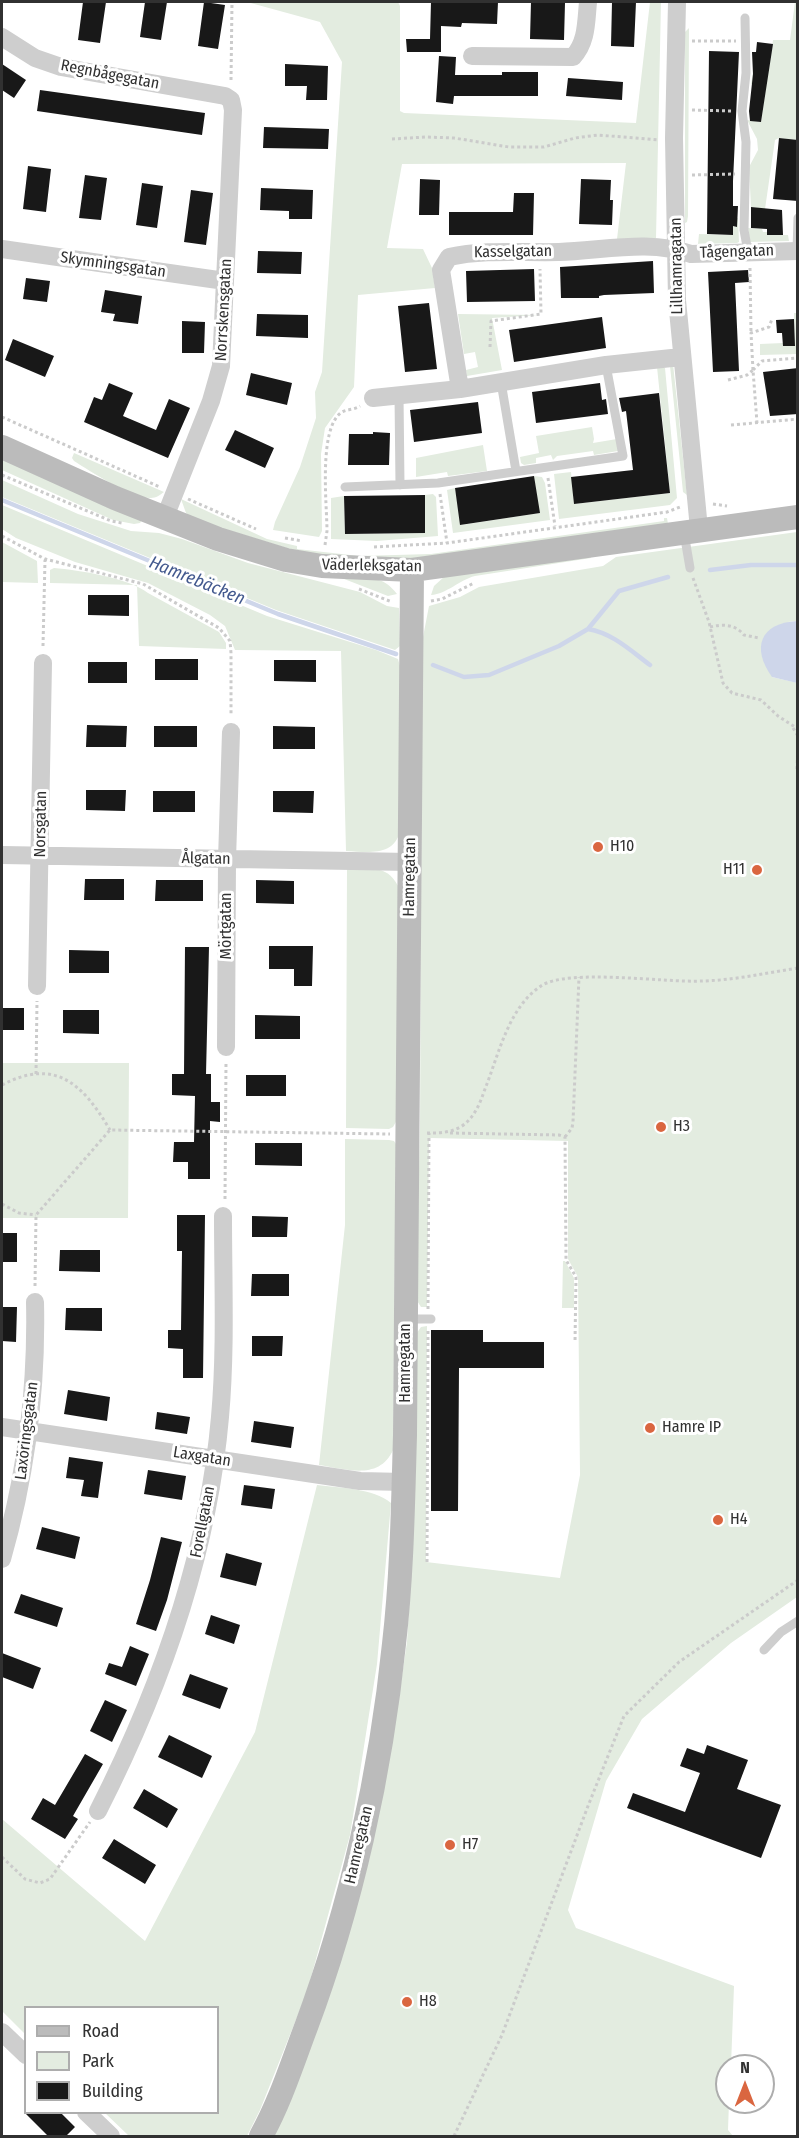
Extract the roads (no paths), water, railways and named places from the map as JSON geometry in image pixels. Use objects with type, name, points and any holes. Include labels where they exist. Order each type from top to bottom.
[{"type":"street","points":[[472,56],[573,57],[581,49],[584,39],[588,2]]},
{"type":"street","name":"Lillhamragatan","points":[[677,2],[674,138],[676,300],[693,522]]},
{"type":"street","name":"Regnbågegatan","points":[[2,37],[35,58],[61,67],[228,98]]},
{"type":"street","name":"Norrskensgatan","points":[[165,517],[211,401],[221,366],[231,190],[233,110],[228,98]]},
{"type":"street","name":"Kasselgatan","points":[[460,389],[441,270],[449,256],[468,253],[607,248],[677,249]]},
{"type":"street","name":"Skymningsgatan","points":[[2,249],[225,281]]},
{"type":"street","name":"Tågengatan","points":[[677,249],[691,254],[797,250]]},
{"type":"street","points":[[373,398],[460,389],[606,365],[681,357]]},
{"type":"street","name":"Väderleksgatan","points":[[2,447],[115,498],[227,542],[286,560],[322,566],[412,570],[693,522],[798,517]]},
{"type":"street","name":"Hamregatan","points":[[261,2136],[319,1992],[348,1891],[384,1721],[394,1644],[404,1482],[422,1319],[419,1134],[410,862],[412,570]]},
{"type":"street","name":"Norsgatan","points":[[37,986],[43,663]]},
{"type":"street","name":"Mörtgatan","points":[[226,1047],[227,860],[231,732]]},
{"type":"street","name":"Ålgatan","points":[[2,855],[410,862]]},
{"type":"street","name":"Forellgatan","points":[[98,1811],[136,1733],[166,1659],[202,1539],[215,1459],[223,1359],[223,1216]]},
{"type":"street","name":"Laxöringsgatan","points":[[2,1559],[21,1482],[29,1431],[36,1345],[35,1302]]},
{"type":"street","name":"Laxgatan","points":[[2,1427],[360,1480],[404,1482]]},
{"type":"street","points":[[2,2032],[24,2053]]},
{"type":"street","points":[[87,2114],[100,2133]]},
{"type":"lane","points":[[745,18],[746,73],[742,111],[746,142],[744,230],[748,252]]},
{"type":"lane","points":[[797,250],[798,218]]},
{"type":"lane","points":[[345,487],[438,483],[623,456],[606,365]]},
{"type":"lane","points":[[501,382],[516,471]]},
{"type":"lane","points":[[399,395],[400,485]]},
{"type":"lane","points":[[690,568],[693,522]]},
{"type":"lane","points":[[764,1650],[781,1632],[798,1621]]},
{"type":"water","points":[[798,621],[797,683],[772,677],[762,656],[761,647],[767,632],[784,623]]},
{"type":"waterway","name":"Hamrebäcken","points":[[2,500],[278,614],[396,654]]},
{"type":"waterway","name":"Hamrebäcken","points":[[710,570],[751,565],[798,565]]},
{"type":"waterway","name":"Hamrebäcken","points":[[433,665],[464,677],[489,675],[559,646],[588,629],[619,591],[668,577]]},
{"type":"waterway","points":[[588,629],[613,638],[650,665]]},
{"type":"place","name":"H10","points":[[598,847]]},
{"type":"place","name":"H11","points":[[757,870]]},
{"type":"place","name":"H3","points":[[661,1127]]},
{"type":"place","name":"Hamre IP","points":[[650,1428]]},
{"type":"place","name":"H4","points":[[718,1520]]},
{"type":"place","name":"H7","points":[[450,1845]]},
{"type":"place","name":"H8","points":[[407,2002]]}]
